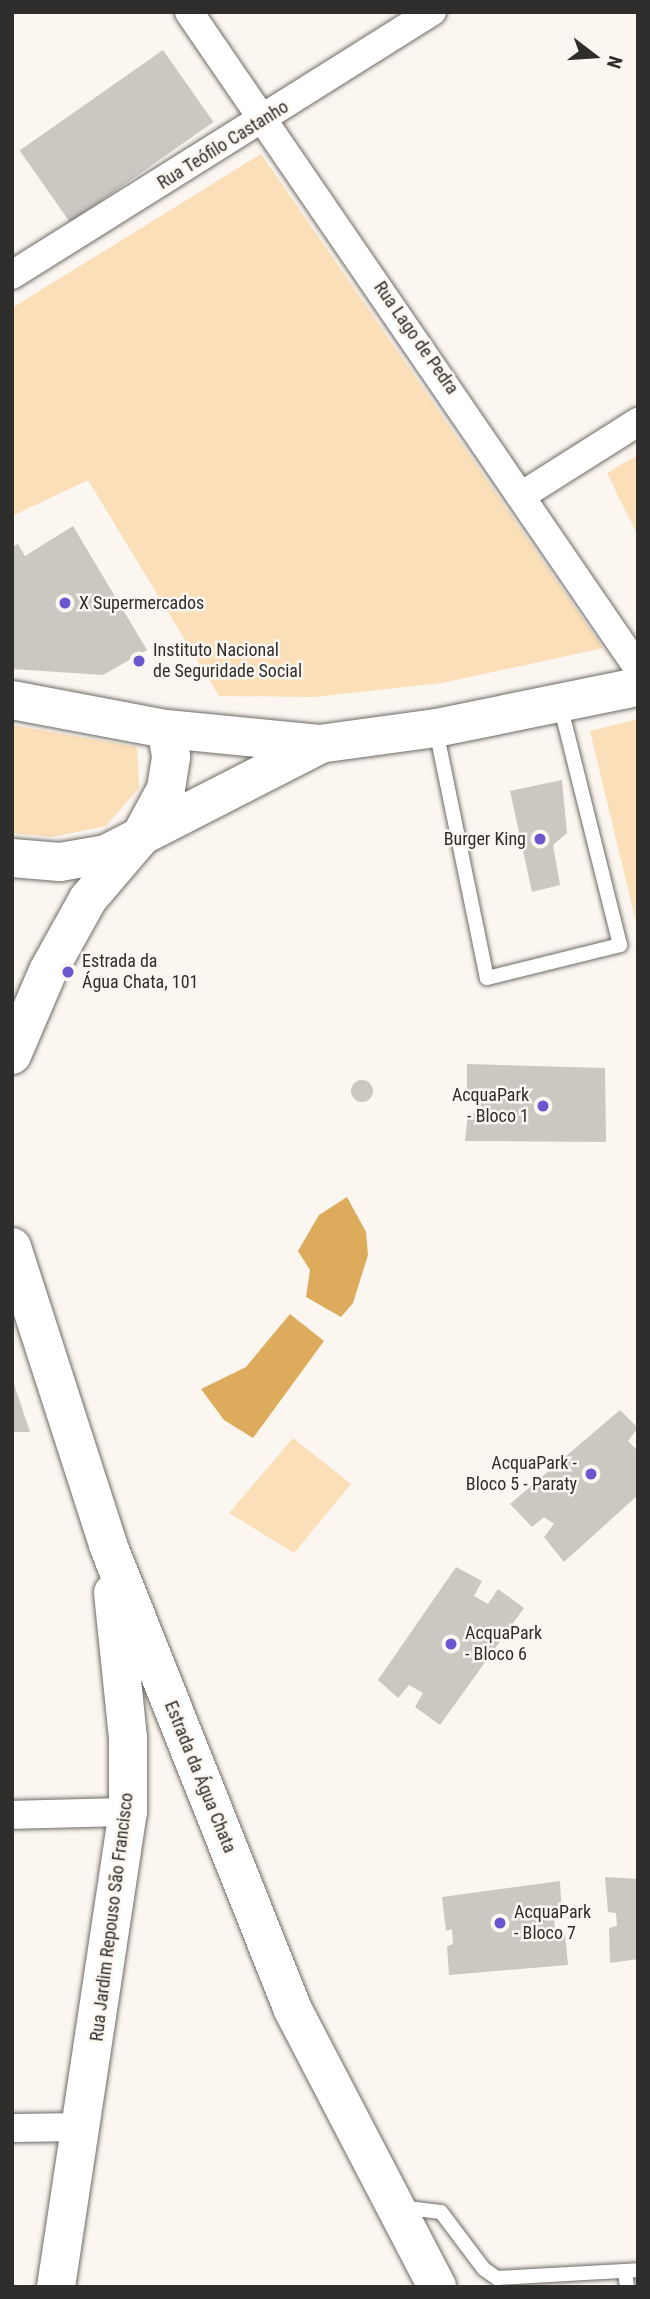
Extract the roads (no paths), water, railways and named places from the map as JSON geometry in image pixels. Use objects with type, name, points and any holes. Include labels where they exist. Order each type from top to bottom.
[{"type":"street","name":"Rua Lago de Pedra","points":[[189,12],[524,494],[638,668]]},
{"type":"street","name":"Rua Teófilo Castanho","points":[[12,275],[265,120],[432,12]]},
{"type":"street","points":[[524,494],[638,422]]},
{"type":"street","points":[[12,700],[166,729],[319,744],[436,728],[638,687]]},
{"type":"street","points":[[12,1055],[48,971],[88,898],[139,839],[166,789],[171,756],[166,729]]},
{"type":"street","points":[[12,858],[60,862],[106,854],[319,744]]},
{"type":"street","name":"Estrada da Água Chata","points":[[12,1247],[108,1545],[292,2008],[393,2207],[437,2287]]},
{"type":"street","name":"Rua Jardim Repouso São Francisco","points":[[56,2287],[84,2127],[128,1812],[128,1738],[108,1545]]},
{"type":"street","points":[[12,1815],[128,1812]]},
{"type":"street","points":[[12,2128],[84,2127]]},
{"type":"lane","points":[[436,728],[487,978],[620,944],[559,703]]},
{"type":"lane","points":[[393,2207],[441,2212],[484,2269],[497,2278],[631,2271],[627,2287]]},
{"type":"place","name":"X Supermercados","points":[[65,603]]},
{"type":"place","name":"Instituto Nacional de Seguridade Social","points":[[139,661]]},
{"type":"place","name":"Burger King","points":[[540,839]]},
{"type":"place","name":"Estrada da Água Chata, 101","points":[[68,972]]},
{"type":"place","name":"AcquaPark - Bloco 1","points":[[543,1106]]},
{"type":"place","name":"AcquaPark - Bloco 5 - Paraty","points":[[591,1474]]},
{"type":"place","name":"AcquaPark - Bloco 6","points":[[451,1644]]},
{"type":"place","name":"AcquaPark - Bloco 7","points":[[500,1923]]}]
